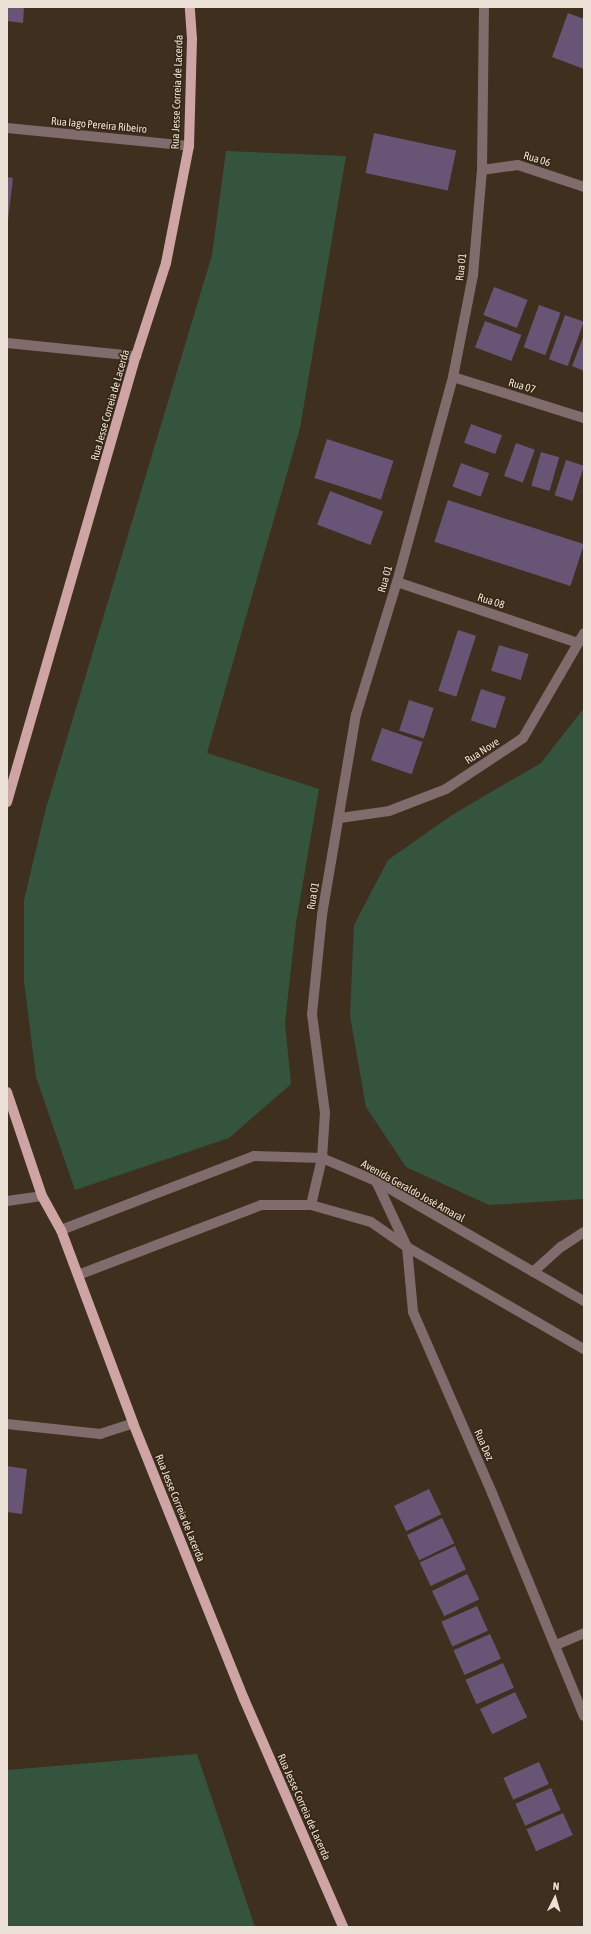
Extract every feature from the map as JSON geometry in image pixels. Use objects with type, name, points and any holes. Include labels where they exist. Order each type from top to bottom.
[{"type":"main road","name":"Rua Jesse Correia de Lacerda","points":[[7,802],[136,356],[166,263],[189,146],[192,38],[190,7]]},
{"type":"main road","name":"Rua Jesse Correia de Lacerda","points":[[7,1092],[42,1196],[61,1230],[133,1422],[244,1699],[343,1927]]},
{"type":"street","name":"Rua 01","points":[[311,1205],[322,1158],[325,1113],[312,1014],[322,915],[340,818],[356,715],[397,582],[453,377],[473,275],[482,170],[484,7]]},
{"type":"street","name":"Rua Iago Pereira Ribeiro","points":[[7,128],[189,146]]},
{"type":"street","name":"Rua 06","points":[[482,170],[518,165],[584,188]]},
{"type":"street","points":[[7,343],[136,356]]},
{"type":"street","name":"Rua 07","points":[[453,377],[584,418]]},
{"type":"street","name":"Rua 08","points":[[397,582],[578,643]]},
{"type":"street","name":"Rua Nove","points":[[340,818],[389,811],[446,789],[523,738],[584,634]]},
{"type":"street","name":"Avenida Geraldo José Amaral","points":[[61,1230],[254,1156],[322,1158],[376,1182],[584,1301]]},
{"type":"street","name":"Rua Dez","points":[[376,1182],[407,1246],[413,1312],[556,1645],[584,1716]]},
{"type":"street","points":[[7,1201],[42,1196]]},
{"type":"street","points":[[78,1275],[262,1205],[311,1205],[371,1222],[407,1246],[584,1349]]},
{"type":"street","points":[[533,1272],[561,1247],[584,1232]]},
{"type":"street","points":[[7,1424],[100,1434],[133,1422]]},
{"type":"street","points":[[556,1645],[584,1633]]},
{"type":"green space","points":[[226,151],[346,156],[300,428],[207,753],[319,789],[296,923],[285,1023],[291,1084],[229,1138],[75,1190],[36,1077],[24,981],[24,900],[46,808],[212,255]]},
{"type":"green space","points":[[584,708],[584,1199],[489,1205],[406,1167],[366,1107],[350,1016],[354,925],[388,860],[452,815],[541,763]]},
{"type":"green space","points":[[197,1754],[255,1927],[7,1927],[7,1770]]},
{"type":"building","points":[[7,7],[24,7],[23,23],[7,21]]},
{"type":"building","points":[[568,13],[584,19],[584,69],[552,57]]},
{"type":"building","points":[[374,133],[456,150],[448,191],[365,173]]},
{"type":"building","points":[[7,177],[13,178],[8,220],[7,220]]},
{"type":"building","points":[[494,287],[528,300],[517,328],[483,315]]},
{"type":"building","points":[[539,305],[561,313],[545,355],[524,347]]},
{"type":"building","points":[[565,315],[584,322],[568,366],[549,359]]},
{"type":"building","points":[[485,321],[521,335],[511,361],[475,347]]},
{"type":"building","points":[[584,335],[584,371],[572,366]]},
{"type":"building","points":[[471,424],[502,435],[495,454],[464,443]]},
{"type":"building","points":[[327,439],[394,461],[381,500],[314,478]]},
{"type":"building","points":[[516,443],[535,450],[523,483],[504,476]]},
{"type":"building","points":[[541,452],[559,457],[550,491],[531,486]]},
{"type":"building","points":[[566,460],[584,466],[573,501],[555,495]]},
{"type":"building","points":[[461,463],[489,473],[481,497],[452,486]]},
{"type":"building","points":[[330,491],[383,511],[370,545],[317,525]]},
{"type":"building","points":[[448,500],[584,544],[570,586],[434,542]]},
{"type":"building","points":[[458,630],[476,636],[456,697],[438,691]]},
{"type":"building","points":[[499,645],[529,654],[521,680],[491,671]]},
{"type":"building","points":[[481,689],[506,697],[496,728],[471,720]]},
{"type":"building","points":[[409,700],[434,708],[424,738],[399,730]]},
{"type":"building","points":[[382,728],[423,742],[412,774],[371,760]]},
{"type":"building","points":[[7,1466],[27,1469],[22,1514],[7,1512]]},
{"type":"building","points":[[429,1489],[441,1514],[406,1531],[394,1506]]},
{"type":"building","points":[[442,1518],[454,1543],[419,1560],[407,1535]]},
{"type":"building","points":[[455,1546],[466,1570],[431,1586],[420,1562]]},
{"type":"building","points":[[467,1574],[479,1599],[444,1616],[432,1591]]},
{"type":"building","points":[[477,1606],[488,1631],[452,1647],[441,1622]]},
{"type":"building","points":[[490,1634],[501,1659],[464,1675],[453,1650]]},
{"type":"building","points":[[503,1663],[514,1688],[477,1704],[466,1680]]},
{"type":"building","points":[[515,1692],[527,1717],[492,1734],[480,1709]]},
{"type":"building","points":[[539,1762],[549,1784],[513,1800],[503,1778]]},
{"type":"building","points":[[551,1788],[561,1810],[525,1826],[515,1804]]},
{"type":"building","points":[[563,1813],[573,1835],[536,1851],[526,1829]]}]
